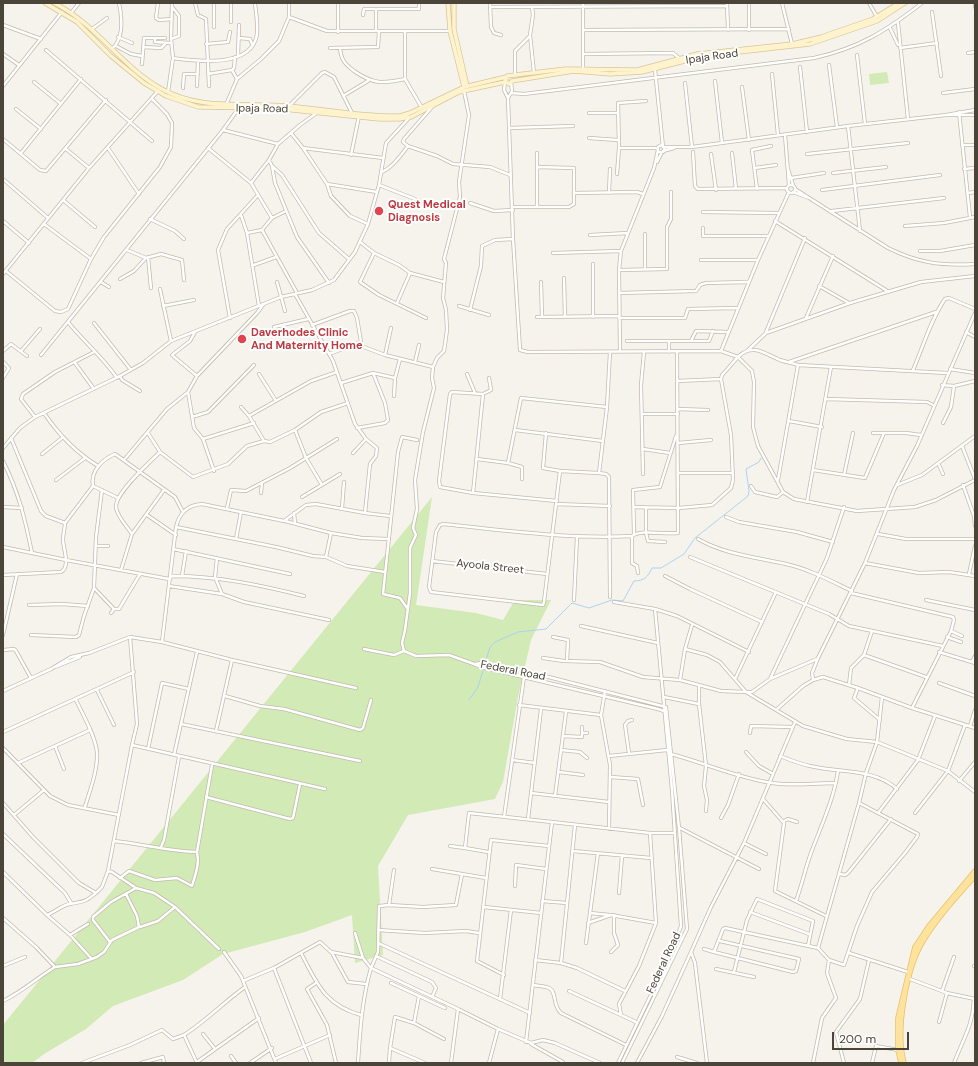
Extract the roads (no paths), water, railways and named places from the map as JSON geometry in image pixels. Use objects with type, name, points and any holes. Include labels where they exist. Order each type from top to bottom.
[{"type":"main road","name":"Ipaja Road","points":[[45,3],[62,12],[84,27],[124,68],[159,90],[190,105],[289,106],[391,120],[411,117],[465,88],[505,82],[509,84],[512,82],[574,71],[622,74],[655,70],[684,60],[704,56],[796,46],[877,20],[905,3]]},
{"type":"main road","name":"Ipaja Road","points":[[54,3],[71,13],[92,29],[112,50],[159,90],[199,103],[238,109],[273,108],[400,116],[422,108],[465,88],[515,75],[583,68],[616,71],[637,70],[679,58],[792,44],[821,38],[877,17],[899,3]]},
{"type":"main road","points":[[448,3],[450,31],[465,88]]},
{"type":"main road","points":[[454,3],[454,30],[465,88]]},
{"type":"main road","points":[[505,82],[508,77],[512,82]]},
{"type":"main road","points":[[901,1063],[898,1050],[898,1018],[913,952],[921,936],[975,871]]},
{"type":"main road","points":[[904,1063],[901,1052],[900,1023],[915,959],[924,940],[975,876]]},
{"type":"street","points":[[71,13],[79,3]]},
{"type":"street","points":[[112,50],[116,46],[122,25],[119,3]]},
{"type":"street","points":[[158,3],[156,18],[159,20],[172,19]]},
{"type":"street","points":[[168,92],[173,58],[171,44],[172,3]]},
{"type":"street","points":[[195,3],[198,15],[206,19],[209,86]]},
{"type":"street","points":[[214,3],[214,26]]},
{"type":"street","points":[[231,3],[231,22]]},
{"type":"street","points":[[173,58],[207,62],[236,56],[252,44],[257,34],[255,3]]},
{"type":"street","points":[[226,106],[237,79],[261,59],[279,41],[290,17],[289,3]]},
{"type":"street","points":[[338,3],[338,32]]},
{"type":"street","points":[[363,15],[364,9],[419,9],[420,3]]},
{"type":"street","points":[[490,3],[493,31],[501,35]]},
{"type":"street","points":[[748,30],[749,3]]},
{"type":"street","points":[[782,3],[792,44]]},
{"type":"street","points":[[869,3],[877,17]]},
{"type":"street","points":[[511,93],[524,94],[814,58],[835,53],[865,42],[890,28],[922,3]]},
{"type":"street","points":[[490,7],[727,4],[728,30]]},
{"type":"street","points":[[583,5],[583,68]]},
{"type":"street","points":[[532,6],[533,15],[530,35],[534,73]]},
{"type":"street","points":[[171,38],[179,36],[179,16],[172,8]]},
{"type":"street","points":[[330,48],[378,47],[376,9]]},
{"type":"street","points":[[3,86],[62,12]]},
{"type":"street","points":[[932,12],[938,43],[941,76]]},
{"type":"street","points":[[290,17],[327,31],[338,32],[450,31]]},
{"type":"street","points":[[92,29],[107,18]]},
{"type":"street","points":[[898,22],[908,120]]},
{"type":"street","points":[[3,25],[41,39]]},
{"type":"street","points":[[237,79],[232,70],[236,56],[239,25]]},
{"type":"street","points":[[890,28],[900,48]]},
{"type":"street","points":[[583,30],[789,30]]},
{"type":"street","points":[[405,31],[405,79],[422,108]]},
{"type":"street","points":[[206,44],[228,42],[230,32]]},
{"type":"street","points":[[515,75],[515,51],[530,35]]},
{"type":"street","points":[[118,37],[132,43]]},
{"type":"street","points":[[142,64],[144,38],[165,38]]},
{"type":"street","points":[[155,38],[155,42],[171,44]]},
{"type":"street","points":[[238,38],[250,39],[252,44]]},
{"type":"street","points":[[900,48],[938,43]]},
{"type":"street","points":[[143,47],[161,48],[165,44]]},
{"type":"street","points":[[116,46],[131,54],[142,56]]},
{"type":"street","points":[[340,48],[341,57],[344,63],[368,81],[387,82],[405,79]]},
{"type":"street","points":[[46,50],[152,141]]},
{"type":"street","points":[[968,53],[975,52]]},
{"type":"street","points":[[583,54],[673,53],[679,58]]},
{"type":"street","points":[[3,54],[19,65]]},
{"type":"street","points":[[857,55],[865,124]]},
{"type":"street","points":[[197,86],[198,61]]},
{"type":"street","points":[[829,65],[837,127]]},
{"type":"street","points":[[800,67],[807,132]]},
{"type":"street","points":[[208,74],[232,70]]},
{"type":"street","points":[[655,70],[660,133],[663,147],[663,152],[655,164]]},
{"type":"street","points":[[289,106],[322,73],[325,72],[334,77],[352,114]]},
{"type":"street","points":[[183,88],[184,74],[198,74]]},
{"type":"street","points":[[772,74],[778,135]]},
{"type":"street","points":[[21,153],[81,80]]},
{"type":"street","points":[[343,96],[368,81]]},
{"type":"street","points":[[715,81],[722,143]]},
{"type":"street","points":[[34,82],[61,104]]},
{"type":"street","points":[[505,82],[504,90],[508,98],[510,176],[520,350],[528,352],[727,351],[738,357],[750,369],[754,377],[753,427],[760,451],[784,492],[794,499],[807,502],[861,511],[921,505],[936,500],[975,480],[962,446]]},
{"type":"street","points":[[508,98],[511,93],[512,82]]},
{"type":"street","points":[[685,83],[692,147]]},
{"type":"street","points":[[742,87],[749,140]]},
{"type":"street","points":[[404,651],[402,643],[410,593],[410,548],[416,535],[413,528],[417,509],[415,480],[423,432],[434,388],[432,378],[433,367],[437,358],[444,351],[448,330],[446,310],[442,298],[445,253],[460,197],[459,182],[469,115],[465,88]]},
{"type":"street","points":[[943,93],[975,89]]},
{"type":"street","points":[[3,274],[89,168],[159,90]]},
{"type":"street","points":[[6,271],[55,311],[61,312],[70,306],[91,259],[104,237],[168,155],[172,140],[172,123],[167,114],[152,99]]},
{"type":"street","points":[[3,139],[40,170],[46,171],[106,100]]},
{"type":"street","points":[[617,174],[619,148],[617,113],[619,102],[646,101]]},
{"type":"street","points":[[433,106],[404,139],[404,142],[408,146],[461,165],[490,167],[510,176]]},
{"type":"street","points":[[16,109],[41,129]]},
{"type":"street","points":[[41,355],[127,250],[150,219],[223,130],[238,109]]},
{"type":"street","points":[[619,148],[692,147],[837,127],[908,120],[975,110]]},
{"type":"street","points":[[251,182],[269,160],[278,144],[319,112]]},
{"type":"street","points":[[959,112],[970,217]]},
{"type":"street","points":[[589,113],[617,113]]},
{"type":"street","points":[[946,115],[975,115]]},
{"type":"street","points":[[351,155],[359,116]]},
{"type":"street","points":[[3,448],[20,428],[35,417],[131,370],[171,341],[281,297],[312,290],[329,283],[340,273],[360,242],[368,224],[382,172],[382,158],[386,143],[411,117]]},
{"type":"street","points":[[509,128],[573,126]]},
{"type":"street","points":[[848,126],[860,231]]},
{"type":"street","points":[[223,130],[278,144]]},
{"type":"street","points":[[291,133],[327,184],[331,196],[350,216],[368,224]]},
{"type":"street","points":[[620,351],[619,270],[621,251],[655,164],[660,133]]},
{"type":"street","points":[[785,135],[788,168],[793,185],[795,189],[809,199],[888,248],[914,260],[936,264],[975,264]]},
{"type":"street","points":[[589,138],[618,140]]},
{"type":"street","points":[[806,154],[908,143]]},
{"type":"street","points":[[962,145],[975,145]]},
{"type":"street","points":[[382,172],[388,170],[408,146]]},
{"type":"street","points":[[757,189],[753,149],[771,146]]},
{"type":"street","points":[[663,152],[676,147]]},
{"type":"street","points":[[108,148],[139,194]]},
{"type":"street","points":[[208,148],[251,182],[272,218]]},
{"type":"street","points":[[303,148],[382,158]]},
{"type":"street","points":[[658,148],[663,152]]},
{"type":"street","points":[[66,149],[89,168]]},
{"type":"street","points":[[693,152],[696,188],[716,190],[757,189],[788,187],[793,185]]},
{"type":"street","points":[[732,153],[736,189]]},
{"type":"street","points":[[537,154],[537,207]]},
{"type":"street","points":[[712,154],[716,190]]},
{"type":"street","points":[[269,160],[272,166],[275,183],[297,237],[329,283]]},
{"type":"street","points":[[755,168],[776,165]]},
{"type":"street","points":[[272,166],[282,175],[319,233],[349,259]]},
{"type":"street","points":[[470,204],[494,211],[537,207],[573,206],[574,168],[537,167]]},
{"type":"street","points":[[833,173],[886,167]]},
{"type":"street","points":[[722,351],[748,282],[778,213],[789,192],[787,176],[788,168]]},
{"type":"street","points":[[964,169],[975,168]]},
{"type":"street","points":[[609,193],[610,169]]},
{"type":"street","points":[[791,178],[824,174]]},
{"type":"street","points":[[822,190],[940,175]]},
{"type":"street","points":[[3,179],[48,218]]},
{"type":"street","points":[[327,184],[377,192]]},
{"type":"street","points":[[379,185],[415,199]]},
{"type":"street","points":[[574,194],[637,192],[643,194]]},
{"type":"street","points":[[619,270],[667,269],[667,227],[671,219],[671,192]]},
{"type":"street","points":[[789,192],[793,192],[809,199]]},
{"type":"street","points":[[967,193],[975,192]]},
{"type":"street","points":[[230,318],[218,250],[226,231],[258,195]]},
{"type":"street","points":[[831,212],[944,198]]},
{"type":"street","points":[[63,200],[95,227]]},
{"type":"street","points":[[247,233],[262,230],[272,218],[286,211]]},
{"type":"street","points":[[703,212],[778,213]]},
{"type":"street","points":[[240,215],[247,233],[254,265],[259,306]]},
{"type":"street","points":[[905,226],[944,223],[975,217]]},
{"type":"street","points":[[150,219],[175,231],[184,238]]},
{"type":"street","points":[[775,221],[890,292]]},
{"type":"street","points":[[3,222],[29,243]]},
{"type":"street","points":[[44,224],[91,259]]},
{"type":"street","points":[[703,228],[703,236],[769,236]]},
{"type":"street","points":[[262,230],[296,293],[308,319],[329,354],[358,428],[366,439],[377,448],[376,456],[370,464],[365,513]]},
{"type":"street","points":[[590,234],[628,233]]},
{"type":"street","points":[[645,234],[645,269]]},
{"type":"street","points":[[766,333],[804,238]]},
{"type":"street","points":[[470,310],[481,266],[482,246],[495,240],[513,239]]},
{"type":"street","points":[[360,242],[374,253],[399,264],[410,273],[444,282]]},
{"type":"street","points":[[920,251],[940,251],[975,245]]},
{"type":"street","points":[[127,250],[147,257],[162,254],[182,260],[184,280]]},
{"type":"street","points":[[553,253],[621,251]]},
{"type":"street","points":[[374,253],[360,282],[379,295],[426,318]]},
{"type":"street","points":[[806,318],[833,256]]},
{"type":"street","points":[[120,279],[134,270],[147,257]]},
{"type":"street","points":[[147,257],[150,288]]},
{"type":"street","points":[[254,265],[276,257]]},
{"type":"street","points":[[701,260],[758,260]]},
{"type":"street","points":[[593,264],[593,317]]},
{"type":"street","points":[[397,303],[410,273]]},
{"type":"street","points":[[634,506],[678,508],[712,505],[731,488],[732,473],[730,431],[721,379],[722,375],[738,357],[766,333],[806,318],[841,308],[850,303],[921,282],[975,276]]},
{"type":"street","points":[[564,278],[565,317]]},
{"type":"street","points":[[101,282],[109,287]]},
{"type":"street","points":[[277,282],[285,311]]},
{"type":"street","points":[[541,282],[542,317]]},
{"type":"street","points":[[619,293],[696,291],[700,285],[706,283],[748,282]]},
{"type":"street","points":[[819,286],[850,303]]},
{"type":"street","points":[[160,289],[171,341]]},
{"type":"street","points":[[913,370],[933,324],[936,312],[947,298],[975,309]]},
{"type":"street","points":[[163,306],[194,300]]},
{"type":"street","points":[[124,460],[168,409],[188,392],[197,376],[257,314],[264,304]]},
{"type":"street","points":[[459,306],[489,315]]},
{"type":"street","points":[[537,317],[686,318],[688,309],[738,308]]},
{"type":"street","points":[[312,325],[350,311],[354,312],[362,339],[361,342],[329,354]]},
{"type":"street","points":[[788,362],[936,312]]},
{"type":"street","points":[[813,680],[812,673],[818,658],[852,592],[878,534],[897,485],[921,435],[947,373],[975,313]]},
{"type":"street","points":[[274,327],[308,319]]},
{"type":"street","points":[[68,322],[118,377],[140,391]]},
{"type":"street","points":[[94,323],[131,370]]},
{"type":"street","points":[[385,355],[391,328]]},
{"type":"street","points":[[21,351],[40,329]]},
{"type":"street","points":[[692,341],[696,330],[729,332]]},
{"type":"street","points":[[627,341],[710,340],[713,331]]},
{"type":"street","points":[[196,332],[190,341],[172,356],[197,376]]},
{"type":"street","points":[[966,332],[975,337]]},
{"type":"street","points":[[669,341],[669,352]]},
{"type":"street","points":[[3,351],[11,344],[27,356]]},
{"type":"street","points":[[356,344],[385,355],[433,367]]},
{"type":"street","points":[[415,362],[419,345]]},
{"type":"street","points":[[746,351],[754,349],[762,350],[798,365],[947,373]]},
{"type":"street","points":[[35,417],[21,396],[55,372],[94,352]]},
{"type":"street","points":[[598,473],[607,407],[610,352]]},
{"type":"street","points":[[643,474],[641,385],[644,352]]},
{"type":"street","points":[[560,471],[552,536],[547,574],[544,604],[541,605],[431,592],[429,587],[437,528],[444,524],[552,536],[610,537],[646,533],[678,534],[677,352]]},
{"type":"street","points":[[394,396],[395,378],[400,359]]},
{"type":"street","points":[[3,362],[9,370],[3,378]]},
{"type":"street","points":[[75,363],[94,389]]},
{"type":"street","points":[[192,417],[208,412],[254,365]]},
{"type":"street","points":[[778,481],[798,365]]},
{"type":"street","points":[[807,502],[822,427],[831,367]]},
{"type":"street","points":[[950,369],[975,373]]},
{"type":"street","points":[[249,416],[311,381],[337,372]]},
{"type":"street","points":[[341,383],[373,373],[395,378]]},
{"type":"street","points":[[358,428],[385,423],[388,420],[385,403],[373,373]]},
{"type":"street","points":[[259,374],[276,401]]},
{"type":"street","points":[[467,374],[475,393]]},
{"type":"street","points":[[489,378],[491,390],[483,394],[452,392],[450,394],[439,484],[442,488],[556,503],[610,506]]},
{"type":"street","points":[[677,381],[721,379]]},
{"type":"street","points":[[942,385],[954,386],[975,381]]},
{"type":"street","points":[[943,423],[951,407],[954,386]]},
{"type":"street","points":[[188,392],[194,428],[203,439],[214,471]]},
{"type":"street","points":[[472,493],[477,459],[483,394]]},
{"type":"street","points":[[508,463],[521,398],[607,407]]},
{"type":"street","points":[[826,399],[927,402],[933,405]]},
{"type":"street","points":[[148,433],[160,452],[193,477],[214,471],[228,464],[247,446],[264,441],[270,442],[295,430],[321,412],[348,403]]},
{"type":"street","points":[[241,407],[254,423],[264,441]]},
{"type":"street","points":[[677,410],[708,410]]},
{"type":"street","points":[[44,412],[62,438],[85,458],[98,466]]},
{"type":"street","points":[[642,414],[678,414]]},
{"type":"street","points":[[789,421],[822,427]]},
{"type":"street","points":[[203,439],[254,423]]},
{"type":"street","points":[[295,430],[306,458],[322,485]]},
{"type":"street","points":[[515,430],[603,441]]},
{"type":"street","points":[[546,433],[542,467],[560,471],[606,474],[609,477],[610,597]]},
{"type":"street","points":[[844,475],[853,433]]},
{"type":"street","points":[[873,433],[906,433],[921,435]]},
{"type":"street","points":[[813,470],[864,478],[866,477],[884,433]]},
{"type":"street","points":[[638,573],[637,566],[632,563],[634,488],[660,487],[677,434]]},
{"type":"street","points":[[897,485],[922,475],[939,465],[975,436]]},
{"type":"street","points":[[407,608],[400,598],[383,594],[390,516],[398,452],[402,437],[417,440]]},
{"type":"street","points":[[11,438],[41,511],[46,516],[65,523]]},
{"type":"street","points":[[42,454],[62,438]]},
{"type":"street","points":[[227,508],[231,490],[246,491],[337,439]]},
{"type":"street","points":[[353,453],[366,439]]},
{"type":"street","points":[[678,443],[711,440]]},
{"type":"street","points":[[643,449],[670,454]]},
{"type":"street","points":[[132,534],[118,514],[116,506],[118,498],[138,472],[160,452]]},
{"type":"street","points":[[3,576],[61,572],[65,569],[66,560],[63,540],[65,523],[93,486],[92,482],[98,466],[103,461],[115,454],[138,472],[175,497],[183,512]]},
{"type":"street","points":[[56,480],[85,458]]},
{"type":"street","points":[[477,459],[508,463],[522,467],[522,480]]},
{"type":"street","points":[[3,461],[14,485],[22,508],[32,553]]},
{"type":"street","points":[[939,465],[943,474]]},
{"type":"street","points":[[678,473],[732,473]]},
{"type":"street","points":[[302,497],[340,474]]},
{"type":"street","points":[[342,508],[344,482]]},
{"type":"street","points":[[261,493],[262,483]]},
{"type":"street","points":[[963,485],[974,516],[975,526]]},
{"type":"street","points":[[93,486],[118,498]]},
{"type":"street","points":[[751,486],[755,492],[777,497],[784,492]]},
{"type":"street","points":[[31,635],[78,636],[94,588],[96,546],[102,490]]},
{"type":"street","points":[[121,570],[132,534],[164,490]]},
{"type":"street","points":[[162,642],[178,518],[183,512],[194,506],[202,504],[227,508],[295,523],[331,533],[362,538],[388,539]]},
{"type":"street","points":[[284,521],[306,505],[316,504],[390,516]]},
{"type":"street","points":[[3,507],[22,508]]},
{"type":"street","points":[[646,507],[646,533],[648,541],[665,542]]},
{"type":"street","points":[[770,679],[819,576],[833,542],[844,508]]},
{"type":"street","points":[[236,539],[241,512]]},
{"type":"street","points":[[294,513],[295,523]]},
{"type":"street","points":[[147,515],[176,535]]},
{"type":"street","points":[[726,517],[739,522],[796,532],[833,542]]},
{"type":"street","points":[[176,528],[236,539],[313,556],[326,557],[347,566],[385,572]]},
{"type":"street","points":[[326,557],[331,533]]},
{"type":"street","points":[[878,534],[906,539],[975,538]]},
{"type":"street","points":[[574,600],[577,537]]},
{"type":"street","points":[[698,540],[713,548],[738,555],[788,564],[819,576],[852,592],[953,617],[954,620],[951,631],[926,677],[912,708]]},
{"type":"street","points":[[96,546],[108,546]]},
{"type":"street","points":[[969,574],[975,546]]},
{"type":"street","points":[[3,547],[169,579],[172,576],[215,577],[249,583],[304,596]]},
{"type":"street","points":[[173,548],[290,574]]},
{"type":"street","points":[[182,576],[186,551]]},
{"type":"street","points":[[690,557],[776,592],[849,626],[942,646]]},
{"type":"street","points":[[217,558],[215,577],[222,594]]},
{"type":"street","name":"Ayoola Street","points":[[432,561],[547,574]]},
{"type":"street","points":[[865,563],[918,574],[949,572],[975,576]]},
{"type":"street","points":[[3,635],[17,574]]},
{"type":"street","points":[[111,613],[114,609],[119,609],[140,574]]},
{"type":"street","points":[[665,576],[762,622]]},
{"type":"street","points":[[169,586],[222,594],[244,602],[328,620]]},
{"type":"street","points":[[94,588],[114,609]]},
{"type":"street","points":[[735,680],[776,592]]},
{"type":"street","points":[[926,600],[975,610]]},
{"type":"street","points":[[614,602],[655,609],[678,616],[692,625],[749,652]]},
{"type":"street","points":[[29,605],[62,604],[88,606]]},
{"type":"street","points":[[655,609],[665,706],[664,712]]},
{"type":"street","points":[[680,680],[685,649],[692,625]]},
{"type":"street","points":[[581,626],[658,642]]},
{"type":"street","points":[[849,685],[851,668],[864,655],[872,631]]},
{"type":"street","points":[[951,631],[962,636]]},
{"type":"street","points":[[47,915],[71,904],[79,904],[87,900],[102,887],[108,871],[137,724],[130,637]]},
{"type":"street","points":[[3,691],[55,667],[71,657],[82,655],[130,637],[162,642],[197,652],[356,688]]},
{"type":"street","points":[[947,637],[961,642]]},
{"type":"street","points":[[554,638],[568,640],[567,661]]},
{"type":"street","points":[[3,650],[14,649],[16,651],[31,678]]},
{"type":"street","points":[[364,649],[394,656],[404,651],[416,656],[449,655],[474,664]]},
{"type":"street","points":[[685,649],[707,655],[720,662],[746,692],[795,722],[816,731],[847,739],[877,742],[948,771],[975,792]]},
{"type":"street","points":[[174,756],[197,652]]},
{"type":"street","points":[[939,652],[974,663],[975,656]]},
{"type":"street","points":[[864,655],[926,677]]},
{"type":"street","points":[[543,658],[567,661],[600,662],[643,677],[680,680],[721,691],[752,692],[770,679],[818,658]]},
{"type":"street","points":[[216,731],[232,660]]},
{"type":"street","name":"Federal Road","points":[[474,664],[489,664],[605,691],[665,706],[667,709],[687,929],[622,1063]]},
{"type":"street","name":"Federal Road","points":[[474,664],[489,669],[658,709],[664,712],[675,833],[680,932],[636,1022],[618,1063]]},
{"type":"street","points":[[3,732],[76,700],[134,672]]},
{"type":"street","points":[[504,816],[524,677]]},
{"type":"street","points":[[776,710],[813,680],[824,677],[935,716],[975,728]]},
{"type":"street","points":[[148,749],[162,683],[189,689]]},
{"type":"street","points":[[938,683],[975,696]]},
{"type":"street","points":[[699,686],[699,704],[706,766],[704,786],[707,800],[706,810]]},
{"type":"street","points":[[858,688],[854,698],[880,720]]},
{"type":"street","points":[[97,690],[114,725]]},
{"type":"street","points":[[605,691],[601,715],[609,756],[611,778],[609,829]]},
{"type":"street","points":[[225,696],[260,706],[284,709],[360,730],[363,728],[371,700]]},
{"type":"street","points":[[664,697],[699,704]]},
{"type":"street","points":[[818,948],[826,916],[840,874],[866,773],[877,742],[882,697]]},
{"type":"street","points":[[76,700],[90,730],[97,752],[96,765],[85,807]]},
{"type":"street","points":[[519,705],[541,709],[601,715]]},
{"type":"street","points":[[528,819],[541,709]]},
{"type":"street","points":[[970,726],[975,710]]},
{"type":"street","points":[[555,796],[566,712]]},
{"type":"street","points":[[878,813],[918,760],[935,716]]},
{"type":"street","points":[[629,753],[625,725],[628,721],[632,720]]},
{"type":"street","points":[[637,1063],[665,1010],[711,906],[744,843],[795,722]]},
{"type":"street","points":[[181,724],[360,761]]},
{"type":"street","points":[[915,813],[948,771],[965,725]]},
{"type":"street","points":[[750,733],[751,726],[792,727]]},
{"type":"street","points":[[562,736],[582,737],[582,727]]},
{"type":"street","points":[[18,763],[90,730]]},
{"type":"street","points":[[582,733],[587,733]]},
{"type":"street","points":[[132,745],[212,765],[325,789]]},
{"type":"street","points":[[55,746],[64,769]]},
{"type":"street","points":[[3,748],[44,790],[63,803],[119,814]]},
{"type":"street","points":[[561,750],[580,752],[587,758]]},
{"type":"street","points":[[609,756],[667,750]]},
{"type":"street","points":[[746,752],[759,766],[773,774]]},
{"type":"street","points":[[671,754],[706,766],[770,783],[793,786],[836,783]]},
{"type":"street","points":[[161,847],[164,840],[180,756]]},
{"type":"street","points":[[780,756],[809,766],[838,771],[866,773],[888,781],[897,789]]},
{"type":"street","points":[[512,760],[535,763]]},
{"type":"street","points":[[959,781],[975,762]]},
{"type":"street","points":[[120,878],[129,871],[155,880],[177,878],[192,886],[197,868],[197,852],[212,765]]},
{"type":"street","points":[[796,900],[836,783],[838,771]]},
{"type":"street","points":[[559,772],[583,775]]},
{"type":"street","points":[[721,818],[728,805],[739,774]]},
{"type":"street","points":[[611,778],[638,779],[643,805]]},
{"type":"street","points":[[206,797],[290,819],[293,818],[300,784]]},
{"type":"street","points":[[14,815],[44,790]]},
{"type":"street","points":[[531,794],[609,802]]},
{"type":"street","points":[[763,798],[784,821],[775,891],[826,916]]},
{"type":"street","points":[[3,803],[79,883],[96,893]]},
{"type":"street","points":[[714,952],[720,940],[723,928],[818,948],[829,960],[844,965],[857,926],[872,892],[918,837],[918,834],[915,831],[859,803]]},
{"type":"street","points":[[465,848],[469,813],[650,833],[675,833]]},
{"type":"street","points":[[784,821],[788,819],[797,822]]},
{"type":"street","points":[[840,874],[845,875],[848,873],[891,819]]},
{"type":"street","points":[[526,1042],[552,822]]},
{"type":"street","points":[[561,962],[575,825]]},
{"type":"street","points":[[679,828],[759,869]]},
{"type":"street","points":[[621,1015],[618,1007],[638,966],[656,923],[650,833]]},
{"type":"street","points":[[3,834],[64,893],[71,904]]},
{"type":"street","points":[[114,840],[178,851],[197,852]]},
{"type":"street","points":[[504,975],[477,961],[490,840],[549,846]]},
{"type":"street","points":[[744,843],[766,854]]},
{"type":"street","points":[[450,846],[488,852]]},
{"type":"street","points":[[573,851],[651,858]]},
{"type":"street","points":[[586,943],[598,853]]},
{"type":"street","points":[[619,893],[622,856]]},
{"type":"street","points":[[515,886],[516,865],[546,869]]},
{"type":"street","points":[[432,869],[486,878]]},
{"type":"street","points":[[389,905],[394,870]]},
{"type":"street","points":[[108,871],[112,872],[136,888],[154,893],[175,907],[219,949]]},
{"type":"street","points":[[3,872],[70,935],[91,958]]},
{"type":"street","points":[[358,1063],[361,1015],[366,984],[376,956],[378,943],[378,906],[389,905],[423,907],[456,905],[462,874]]},
{"type":"street","points":[[110,942],[99,930],[93,919],[111,902],[136,888]]},
{"type":"street","points":[[679,889],[684,889]]},
{"type":"street","points":[[126,894],[136,916],[139,927]]},
{"type":"street","points":[[734,972],[740,945],[755,901],[760,900],[809,919],[813,922],[808,946]]},
{"type":"street","points":[[542,901],[567,903]]},
{"type":"street","points":[[484,906],[541,913]]},
{"type":"street","points":[[3,1001],[19,993],[55,967],[78,964],[104,952],[110,942],[139,927],[158,921],[175,907]]},
{"type":"street","points":[[500,1000],[511,910]]},
{"type":"street","points":[[590,912],[656,923]]},
{"type":"street","points":[[750,912],[810,934]]},
{"type":"street","points":[[588,923],[612,915]]},
{"type":"street","points":[[611,952],[618,945],[614,933],[612,915]]},
{"type":"street","points":[[3,918],[36,947],[55,967]]},
{"type":"street","points":[[70,935],[88,924]]},
{"type":"street","points":[[378,930],[425,933],[470,931],[479,933]]},
{"type":"street","points":[[355,933],[363,958],[371,968],[531,1044],[563,1062]]},
{"type":"street","points":[[704,949],[793,972],[796,971],[800,959],[720,940]]},
{"type":"street","points":[[243,982],[274,968],[320,942],[331,952],[348,982],[366,984]]},
{"type":"street","points":[[378,943],[530,1013]]},
{"type":"street","points":[[224,952],[243,982],[272,1048],[276,1063]]},
{"type":"street","points":[[331,952],[363,958]]},
{"type":"street","points":[[691,952],[695,963],[707,1063]]},
{"type":"street","points":[[301,953],[316,983],[327,998],[349,1011],[361,1015]]},
{"type":"street","points":[[849,953],[908,972]]},
{"type":"street","points":[[376,956],[432,982],[436,988],[432,996]]},
{"type":"street","points":[[3,966],[26,957]]},
{"type":"street","points":[[942,991],[954,957]]},
{"type":"street","points":[[535,960],[561,962],[625,991]]},
{"type":"street","points":[[813,1063],[822,1018],[836,998],[827,973],[829,960]]},
{"type":"street","points":[[844,1063],[836,1032],[860,999],[869,960]]},
{"type":"street","points":[[274,968],[311,1063]]},
{"type":"street","points":[[716,969],[754,977]]},
{"type":"street","points":[[910,979],[947,993],[974,999],[974,1015],[954,1063]]},
{"type":"street","points":[[316,983],[307,989],[327,1025],[336,1063]]},
{"type":"street","points":[[391,983],[445,1008]]},
{"type":"street","points":[[533,985],[551,989],[554,992],[555,1005],[562,1013],[626,1045]]},
{"type":"street","points":[[82,1063],[130,1045],[162,1030],[173,1039],[184,1035],[195,1029],[219,1006],[245,987]]},
{"type":"street","points":[[569,991],[636,1022]]},
{"type":"street","points":[[939,1022],[947,993]]},
{"type":"street","points":[[414,1023],[419,996]]},
{"type":"street","points":[[451,1063],[458,1009]]},
{"type":"street","points":[[389,1063],[395,1017],[414,1023],[444,1039]]},
{"type":"street","points":[[184,1035],[197,1063],[259,1018]]},
{"type":"street","points":[[489,1063],[498,1029]]},
{"type":"street","points":[[203,1034],[215,1049]]},
{"type":"street","points":[[275,1059],[330,1035]]},
{"type":"street","points":[[531,1044],[539,1040],[548,1040],[600,1063]]},
{"type":"street","points":[[872,1063],[876,1046],[898,1050]]},
{"type":"street","points":[[250,1063],[272,1048]]},
{"type":"street","points":[[390,1048],[425,1063]]},
{"type":"street","points":[[231,1056],[236,1063]]},
{"type":"street","points":[[141,1063],[163,1057],[164,1063]]},
{"type":"street","points":[[678,1057],[697,1063]]},
{"type":"waterway","points":[[469,700],[478,687],[490,647],[495,642],[518,632],[546,629],[572,603],[589,608],[612,600],[623,601],[634,581],[645,578],[652,568],[661,568],[684,554],[695,538],[748,496],[749,491],[746,469],[759,462],[761,458]]},
{"type":"place","name":"Quest Medical Diagnosis","points":[[379,211]]},
{"type":"place","name":"Daverhodes Clinic And Maternity Home","points":[[242,339]]}]
